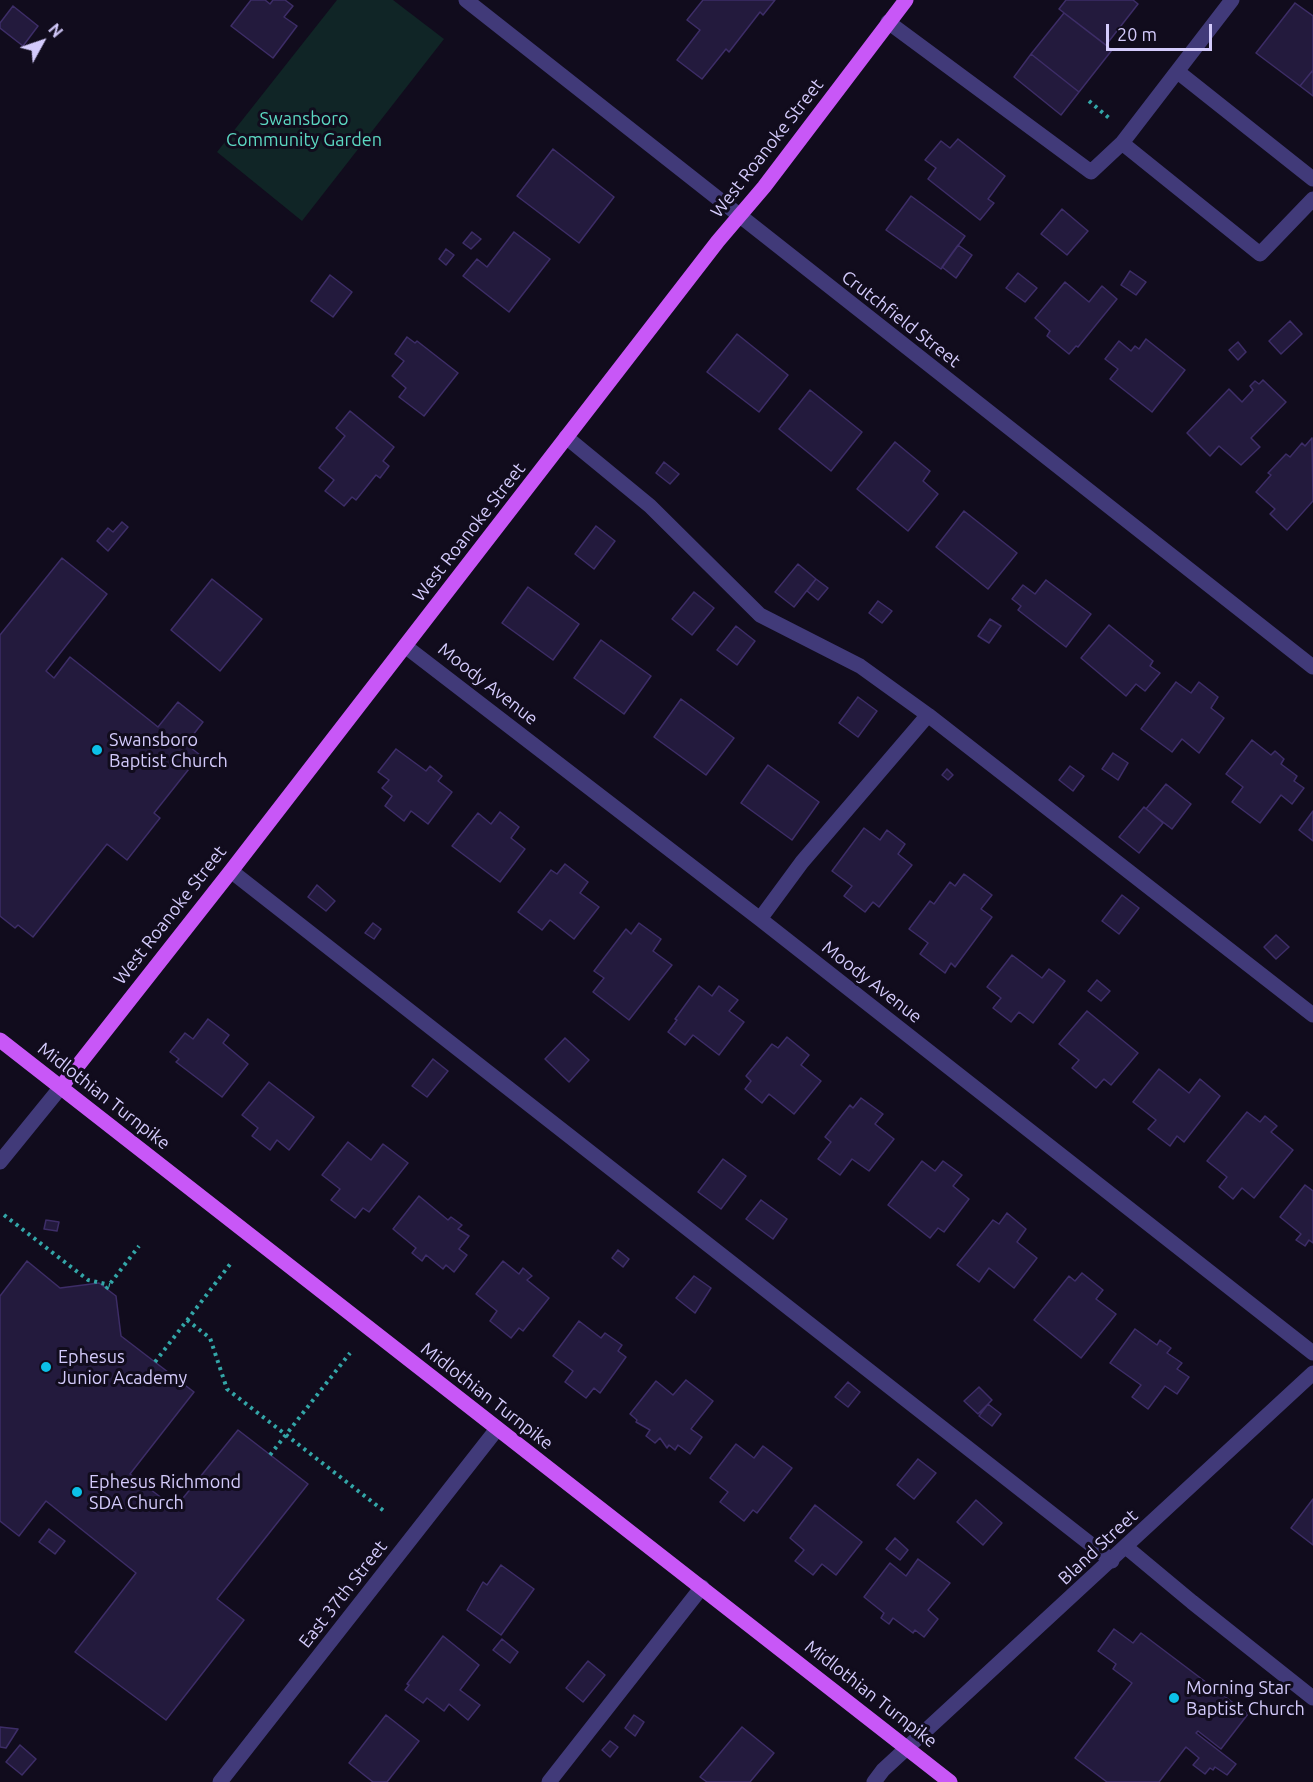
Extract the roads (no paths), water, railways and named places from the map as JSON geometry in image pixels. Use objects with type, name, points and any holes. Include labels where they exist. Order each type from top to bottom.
[{"type":"main road","name":"West Roanoke Street","points":[[61,1087],[566,437],[764,187],[906,0]]},
{"type":"main road","name":"Midlothian Turnpike","points":[[0,1040],[950,1782]]},
{"type":"street","name":"Crutchfield Street","points":[[466,0],[1313,667]]},
{"type":"street","points":[[888,22],[1091,172],[1122,143],[1232,0]]},
{"type":"street","points":[[1178,72],[1313,179]]},
{"type":"street","points":[[1122,143],[1260,254],[1313,199]]},
{"type":"street","points":[[566,437],[650,506],[760,615],[860,666],[928,715],[1313,1016]]},
{"type":"street","name":"Moody Avenue","points":[[405,646],[760,919],[1313,1353]]},
{"type":"street","points":[[760,919],[802,862],[928,715]]},
{"type":"street","points":[[231,871],[1112,1561]]},
{"type":"street","points":[[0,1162],[61,1087]]},
{"type":"street","name":"Bland Street","points":[[874,1782],[883,1770],[1313,1373]]},
{"type":"street","name":"East 37th Street","points":[[220,1782],[497,1430]]},
{"type":"street","points":[[1126,1547],[1191,1602],[1313,1698]]},
{"type":"street","points":[[549,1782],[702,1587]]},
{"type":"place","name":"Swansboro Baptist Church","points":[[97,750]]},
{"type":"place","name":"Ephesus Junior Academy","points":[[46,1367]]},
{"type":"place","name":"Ephesus Richmond SDA Church","points":[[77,1492]]},
{"type":"place","name":"Morning Star Baptist Church","points":[[1174,1698]]},
{"type":"park label","name":"Swansboro Community Garden","points":[[304,129]]}]
